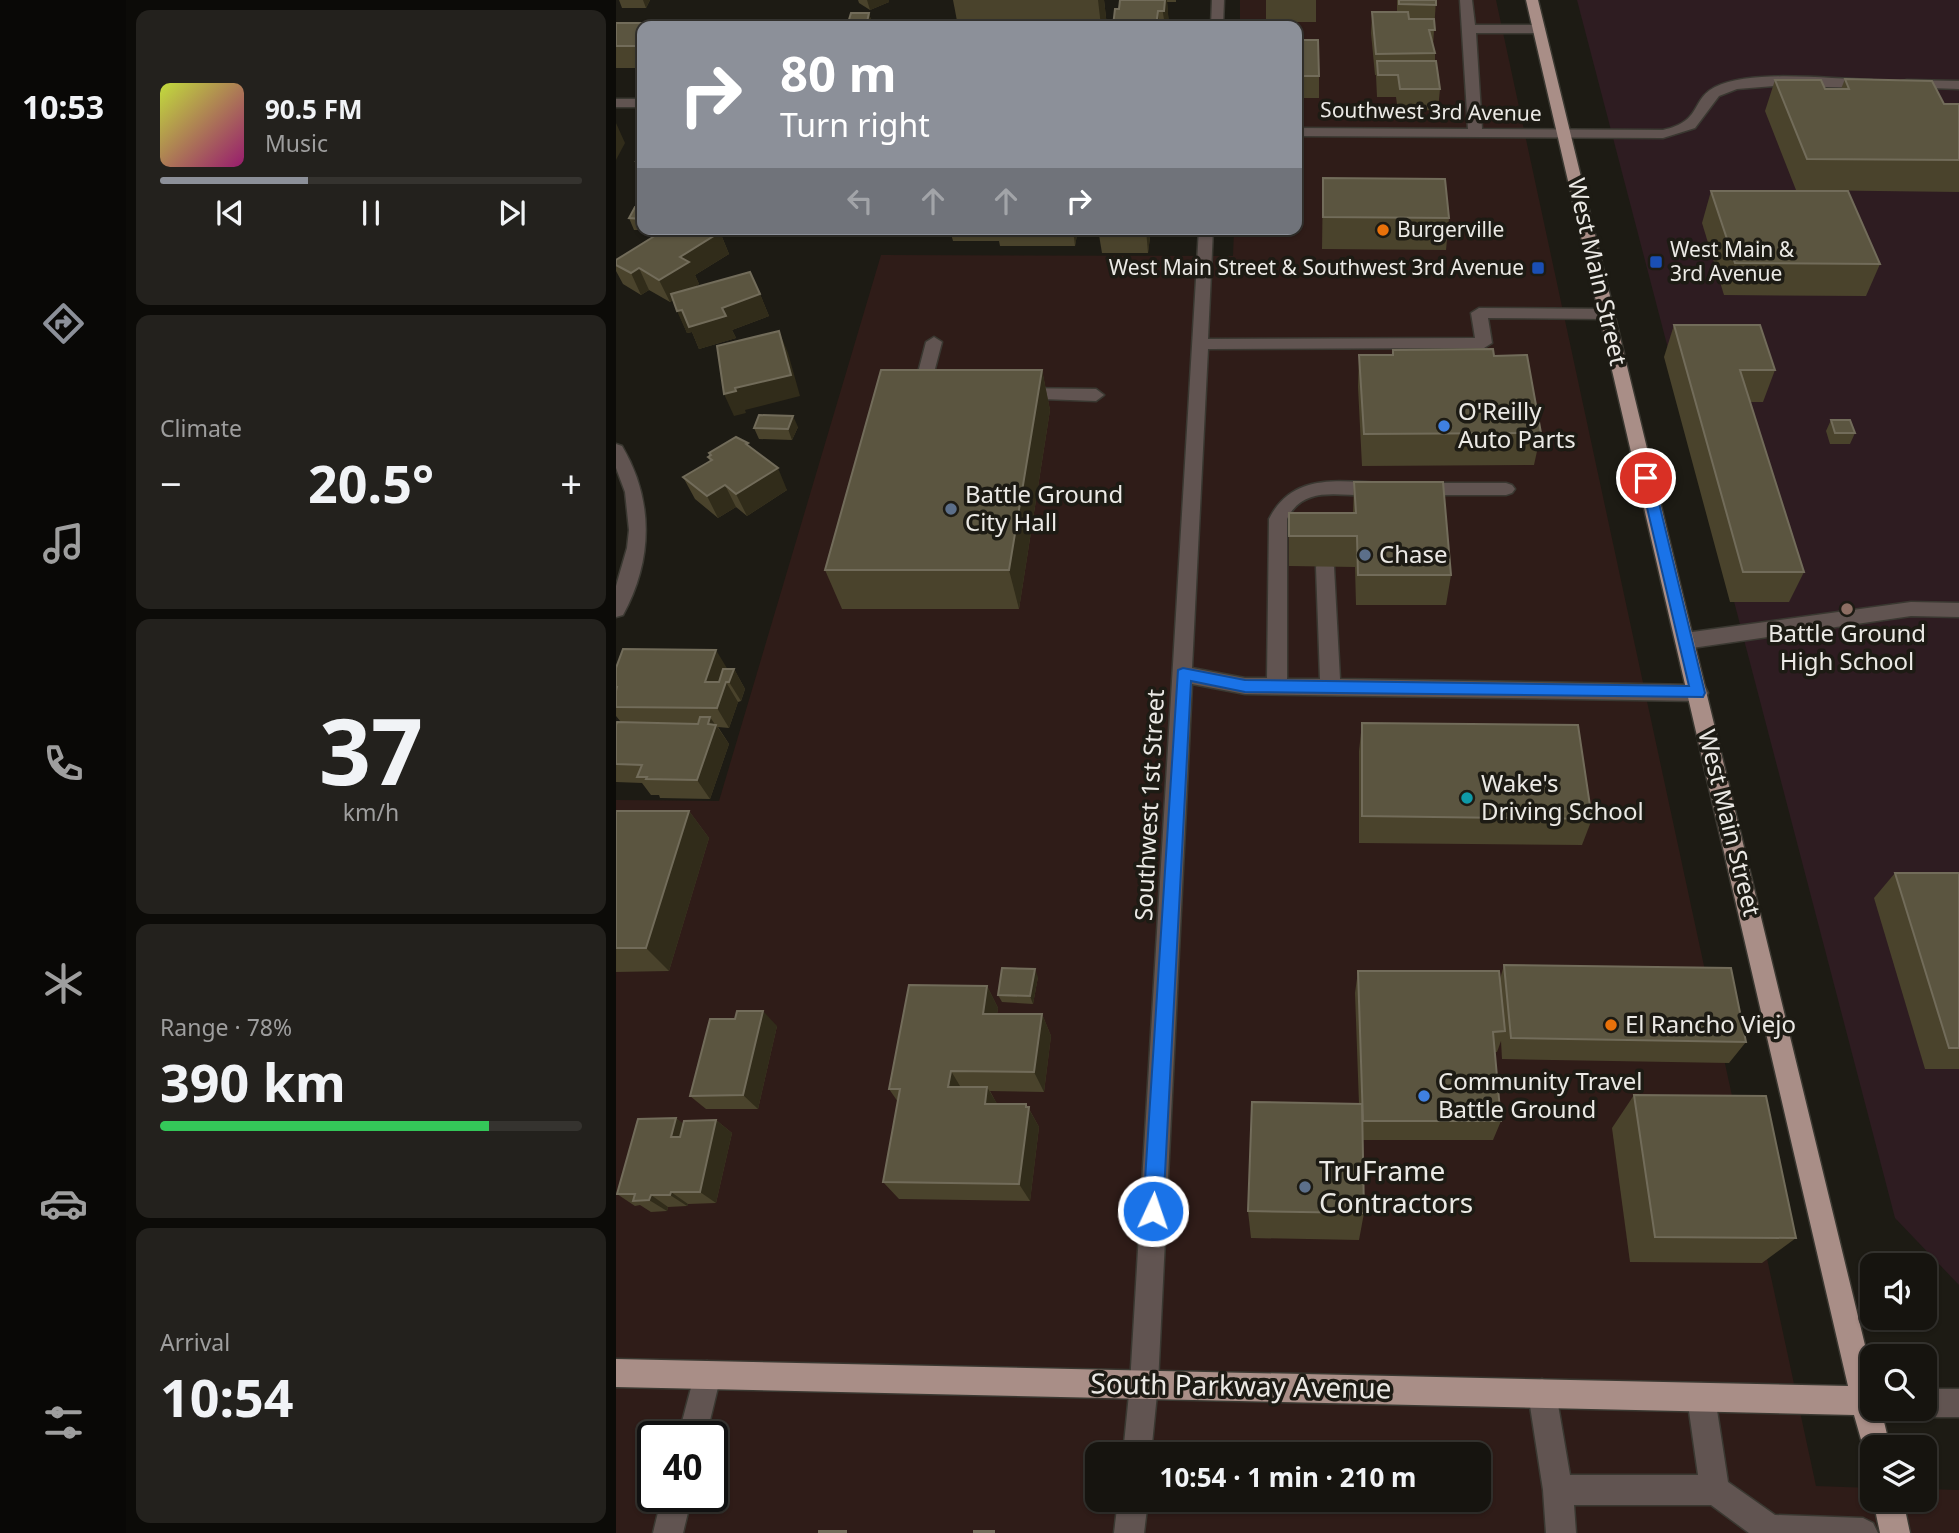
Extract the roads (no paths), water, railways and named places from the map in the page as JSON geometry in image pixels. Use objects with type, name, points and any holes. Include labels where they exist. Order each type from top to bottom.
[{"type":"main road","name":"West Main Street","points":[[1532,0],[1860,1364]]},
{"type":"main road","name":"South Parkway Avenue","points":[[616,1373],[1860,1401]]},
{"type":"main road","points":[[1891,1512],[1895,1533]]},
{"type":"street","points":[[1217,21],[1218,0]]},
{"type":"street","points":[[1466,0],[1475,134]]},
{"type":"street","points":[[1469,29],[1539,29]]},
{"type":"street","name":"Southwest 3rd Avenue","points":[[1302,132],[1656,134],[1676,132],[1699,119],[1706,102],[1715,92],[1743,83],[1959,85]]},
{"type":"street","points":[[616,103],[637,103]]},
{"type":"street","name":"Southwest 1st Street","points":[[1138,1442],[1144,1384],[1206,235]]},
{"type":"street","points":[[1200,344],[1484,343],[1479,313],[1607,314]]},
{"type":"street","points":[[934,342],[923,384],[926,392],[942,394]]},
{"type":"street","points":[[998,394],[1096,395]]},
{"type":"street","points":[[616,450],[630,476],[639,506],[640,527],[635,559],[616,610]]},
{"type":"street","points":[[1278,687],[1280,509],[1297,495],[1507,489]]},
{"type":"street","points":[[1325,566],[1330,687]]},
{"type":"street","points":[[1685,641],[1911,610],[1959,610]]},
{"type":"street","points":[[1183,674],[1245,686],[1698,693]]},
{"type":"street","points":[[696,1421],[707,1375]]},
{"type":"street","points":[[1542,1393],[1558,1490],[1561,1533]]},
{"type":"street","points":[[1701,1397],[1714,1490]]},
{"type":"street","points":[[1937,1402],[1959,1403]]},
{"type":"street","points":[[1558,1490],[1714,1490],[1770,1531],[1863,1533]]},
{"type":"street","points":[[668,1533],[673,1512]]},
{"type":"street","points":[[1129,1533],[1132,1512]]},
{"type":"place","name":"Burgerville","points":[[1383,230]]},
{"type":"place","name":"West Main & 3rd Avenue","points":[[1656,262]]},
{"type":"place","name":"West Main Street & Southwest 3rd Avenue","points":[[1538,268]]},
{"type":"place","name":"O'Reilly Auto Parts","points":[[1444,426]]},
{"type":"place","name":"Battle Ground City Hall","points":[[951,509]]},
{"type":"place","name":"Chase","points":[[1365,555]]},
{"type":"place","name":"Battle Ground High School","points":[[1847,609]]},
{"type":"place","name":"Wake's Driving School","points":[[1467,798]]},
{"type":"place","name":"El Rancho Viejo","points":[[1611,1025]]},
{"type":"place","name":"Community Travel Battle Ground","points":[[1424,1096]]},
{"type":"place","name":"TruFrame Contractors","points":[[1305,1187]]}]
